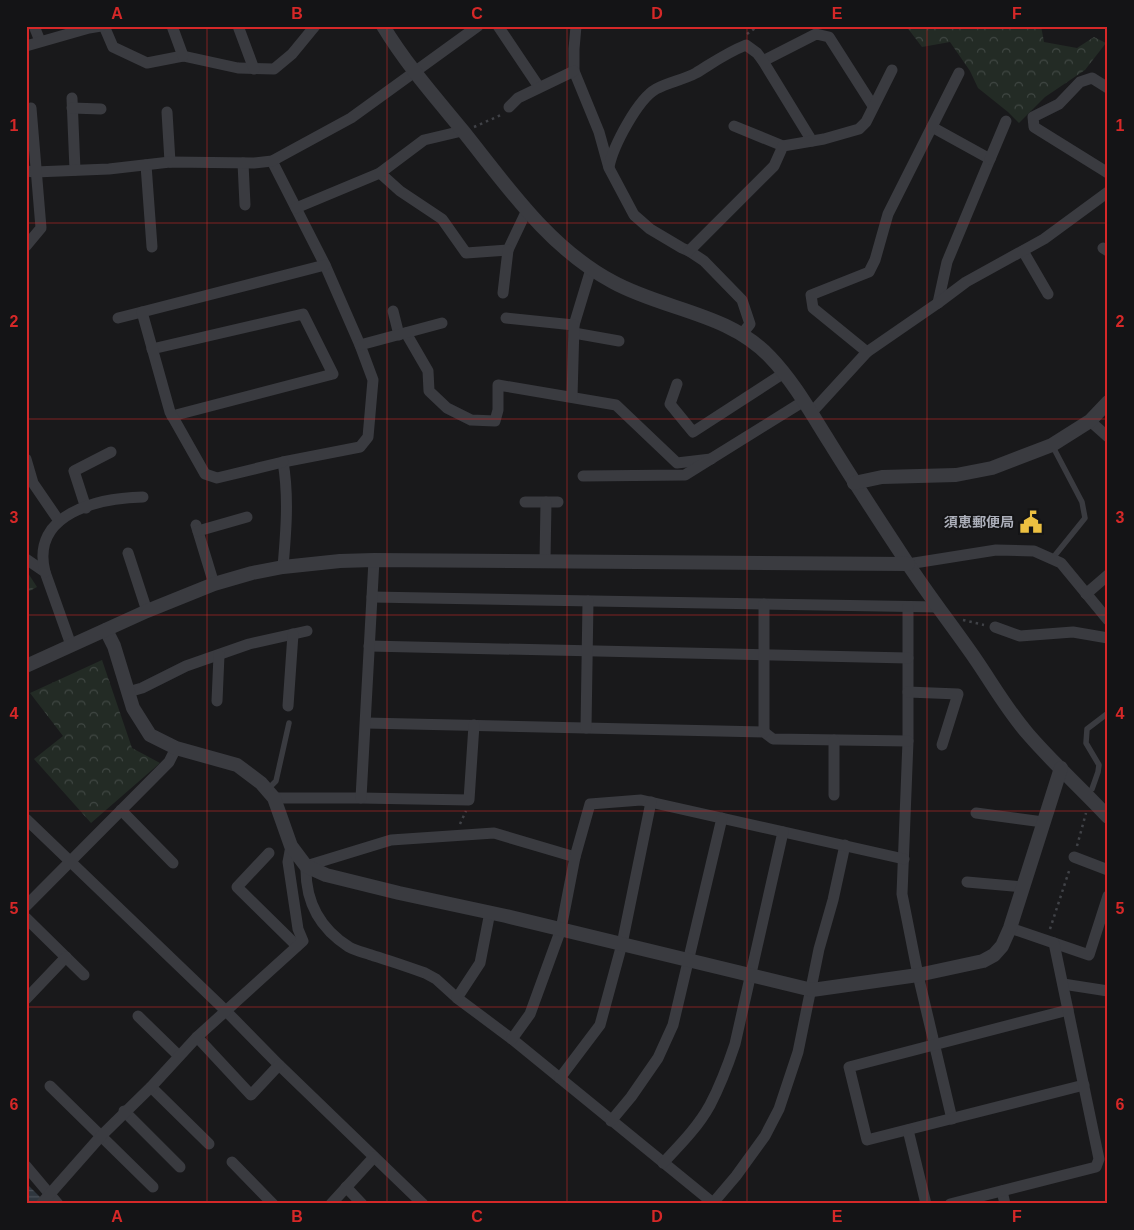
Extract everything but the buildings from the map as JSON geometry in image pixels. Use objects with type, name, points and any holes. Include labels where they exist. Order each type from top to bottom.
[{"type":"street","points":[[34,26],[40,41]]},
{"type":"street","points":[[26,46],[102,26],[113,47],[147,63],[183,56],[238,68],[274,69],[292,54],[309,29]]},
{"type":"street","points":[[172,26],[183,56]]},
{"type":"street","points":[[238,26],[254,69]]},
{"type":"street","points":[[383,26],[414,72],[527,210],[555,240],[590,268],[630,291],[724,325],[753,340],[770,356],[808,407],[854,483],[1010,712],[1029,735],[1108,817]]},
{"type":"street","points":[[31,171],[75,170],[170,162],[243,163],[272,161],[352,118],[478,26]]},
{"type":"street","points":[[498,26],[539,87]]},
{"type":"street","points":[[576,26],[574,71],[599,132],[608,168],[634,215],[650,229],[704,261],[742,300],[750,324],[742,334]]},
{"type":"street","points":[[763,61],[816,34],[829,37],[873,106]]},
{"type":"street","points":[[608,168],[620,136],[647,96],[656,89],[694,74],[726,54],[746,45],[757,53],[763,61],[812,141]]},
{"type":"street","points":[[734,126],[783,146],[859,130],[866,122],[892,70]]},
{"type":"street","points":[[509,107],[518,98],[574,71]]},
{"type":"street","points":[[867,352],[813,308],[811,295],[869,272],[875,260],[888,214],[959,73]]},
{"type":"street","points":[[1108,88],[1092,78],[1080,82],[1059,104],[1034,118],[1034,127],[1108,173]]},
{"type":"street","points":[[75,170],[72,103],[100,109]]},
{"type":"street","points":[[26,246],[40,228],[31,171],[31,108]]},
{"type":"street","points":[[167,112],[170,162]]},
{"type":"street","points":[[938,303],[947,262],[1006,121]]},
{"type":"street","points":[[932,127],[990,159]]},
{"type":"street","points":[[296,208],[380,172],[424,140],[462,131]]},
{"type":"street","points":[[690,251],[774,166],[783,146]]},
{"type":"street","points":[[142,312],[172,416],[205,474],[217,478],[283,462],[360,447],[368,437],[372,380],[360,345],[325,265],[272,161]]},
{"type":"street","points":[[243,163],[245,205]]},
{"type":"street","points":[[146,165],[152,247]]},
{"type":"street","points":[[380,172],[400,191],[442,219],[466,253],[508,250]]},
{"type":"street","points":[[583,476],[685,475],[808,407],[867,352],[966,282],[1044,238],[1108,192]]},
{"type":"street","points":[[503,294],[508,250],[527,210]]},
{"type":"street","points":[[1023,251],[1048,294]]},
{"type":"street","points":[[118,318],[325,265]]},
{"type":"street","points":[[572,397],[574,329],[590,268]]},
{"type":"street","points":[[393,311],[403,334],[428,371],[429,391],[447,408],[471,420],[495,420],[498,410],[498,385],[572,397],[616,405],[677,463],[711,459]]},
{"type":"street","points":[[152,349],[304,314],[333,374],[172,416]]},
{"type":"street","points":[[506,318],[574,329],[619,341]]},
{"type":"street","points":[[360,345],[442,323]]},
{"type":"street","points":[[678,384],[670,404],[693,432],[784,373]]},
{"type":"street","points":[[854,483],[882,477],[956,475],[992,468],[1052,445],[1090,421],[1108,402]]},
{"type":"street","points":[[1090,421],[1108,437]]},
{"type":"street","points":[[86,508],[74,472],[111,452]]},
{"type":"street","points":[[26,460],[33,483],[59,521]]},
{"type":"street","points":[[283,462],[286,534],[283,567]]},
{"type":"street","points":[[71,646],[42,560],[47,534],[66,516],[86,508],[109,500],[143,497]]},
{"type":"street","points":[[525,502],[552,502],[545,561]]},
{"type":"street","points":[[214,584],[197,528],[247,517]]},
{"type":"street","points":[[26,666],[147,611],[214,584],[252,573],[283,567],[340,561],[908,564],[996,550],[1034,551],[1061,563],[1108,620]]},
{"type":"street","points":[[128,553],[147,611]]},
{"type":"street","points":[[26,559],[45,572]]},
{"type":"street","points":[[361,798],[374,560]]},
{"type":"street","points":[[1086,594],[1108,576]]},
{"type":"street","points":[[372,597],[908,607],[943,612]]},
{"type":"street","points":[[586,728],[588,601]]},
{"type":"street","points":[[764,604],[764,732]]},
{"type":"street","points":[[908,607],[908,741],[902,894],[918,975],[952,1119]]},
{"type":"street","points":[[995,627],[1020,636],[1073,632],[1108,638]]},
{"type":"street","points":[[106,630],[114,646],[133,708],[150,735],[176,748],[237,765],[261,783],[270,794],[291,846],[306,866],[326,875],[399,893],[490,912],[812,990],[918,975],[983,961],[994,955],[1002,946],[1010,928],[1061,768]]},
{"type":"street","points":[[128,692],[142,688],[186,666],[249,644],[307,631]]},
{"type":"street","points":[[288,706],[293,634]]},
{"type":"street","points":[[370,646],[908,658]]},
{"type":"street","points":[[217,701],[219,655]]},
{"type":"street","points":[[908,692],[958,694],[942,745]]},
{"type":"street","points":[[366,723],[764,732],[773,739],[908,741]]},
{"type":"street","points":[[270,794],[469,800],[474,725]]},
{"type":"street","points":[[834,740],[834,795]]},
{"type":"street","points":[[26,906],[169,762],[176,748]]},
{"type":"street","points":[[512,1039],[530,1014],[561,929],[574,857],[590,804],[641,800],[904,859]]},
{"type":"street","points":[[560,1078],[600,1025],[622,944],[651,802]]},
{"type":"street","points":[[121,810],[172,863]]},
{"type":"street","points":[[976,814],[1043,822]]},
{"type":"street","points":[[611,1121],[631,1097],[658,1058],[673,1025],[722,818]]},
{"type":"street","points":[[26,819],[423,1204]]},
{"type":"street","points":[[663,1163],[687,1138],[709,1107],[724,1076],[735,1044],[783,832]]},
{"type":"street","points":[[306,866],[391,840],[494,833],[574,857]]},
{"type":"street","points":[[45,1199],[124,1111],[151,1087],[197,1037],[303,941],[298,928],[288,862],[291,846]]},
{"type":"street","points":[[306,866],[305,882],[311,904],[318,918],[331,933],[350,948],[425,973],[436,979],[457,998],[512,1039],[713,1203],[736,1176],[765,1136],[779,1109],[798,1052],[819,949],[833,900],[845,846]]},
{"type":"street","points":[[269,853],[237,887],[298,946]]},
{"type":"street","points":[[1074,858],[1108,870]]},
{"type":"street","points":[[967,882],[1023,887]]},
{"type":"street","points":[[1010,928],[1089,955],[1108,896]]},
{"type":"street","points":[[457,998],[480,963],[490,912]]},
{"type":"street","points":[[26,918],[84,975]]},
{"type":"street","points":[[950,1204],[1096,1167],[1099,1159],[1084,1085],[1062,984],[1050,942]]},
{"type":"street","points":[[26,999],[66,957]]},
{"type":"street","points":[[1062,984],[1108,991]]},
{"type":"street","points":[[1068,1010],[849,1067],[867,1140],[1084,1085]]},
{"type":"street","points":[[138,1016],[179,1056]]},
{"type":"street","points":[[197,1037],[251,1095],[279,1065]]},
{"type":"street","points":[[50,1086],[153,1187]]},
{"type":"street","points":[[151,1087],[209,1144]]},
{"type":"street","points":[[124,1111],[180,1167]]},
{"type":"street","points":[[908,1130],[926,1204]]},
{"type":"street","points":[[331,1204],[374,1157]]},
{"type":"street","points":[[232,1162],[273,1204]]},
{"type":"street","points":[[26,1166],[45,1199],[58,1204]]},
{"type":"street","points":[[346,1187],[362,1204]]},
{"type":"street","points":[[1002,1192],[1005,1204]]},
{"type":"lane","points":[[1052,445],[1082,502],[1085,518],[1052,559]]},
{"type":"lane","points":[[1086,794],[1092,789],[1099,764],[1086,743],[1087,730],[1108,713]]},
{"type":"lane","points":[[270,794],[276,781],[289,723]]},
{"type":"path","points":[[462,131],[503,114],[509,107]]},
{"type":"path","points":[[943,612],[995,627]]},
{"type":"path","points":[[456,836],[465,816],[469,800]]},
{"type":"path","points":[[1050,942],[1087,811]]},
{"type":"green space","points":[[904,26],[1041,26],[1044,42],[1077,48],[1094,37],[1106,43],[1085,70],[1045,97],[1019,123],[978,88],[970,71],[950,42],[922,47]]},
{"type":"green space","points":[[26,570],[37,587],[26,593]]},
{"type":"green space","points":[[102,660],[132,748],[160,763],[91,823],[34,759],[63,736],[30,693]]},
{"type":"shaded area","points":[[26,1183],[47,1204],[26,1204]]},
{"type":"place","name":"須恵郵便局","points":[[1031,522]]}]
